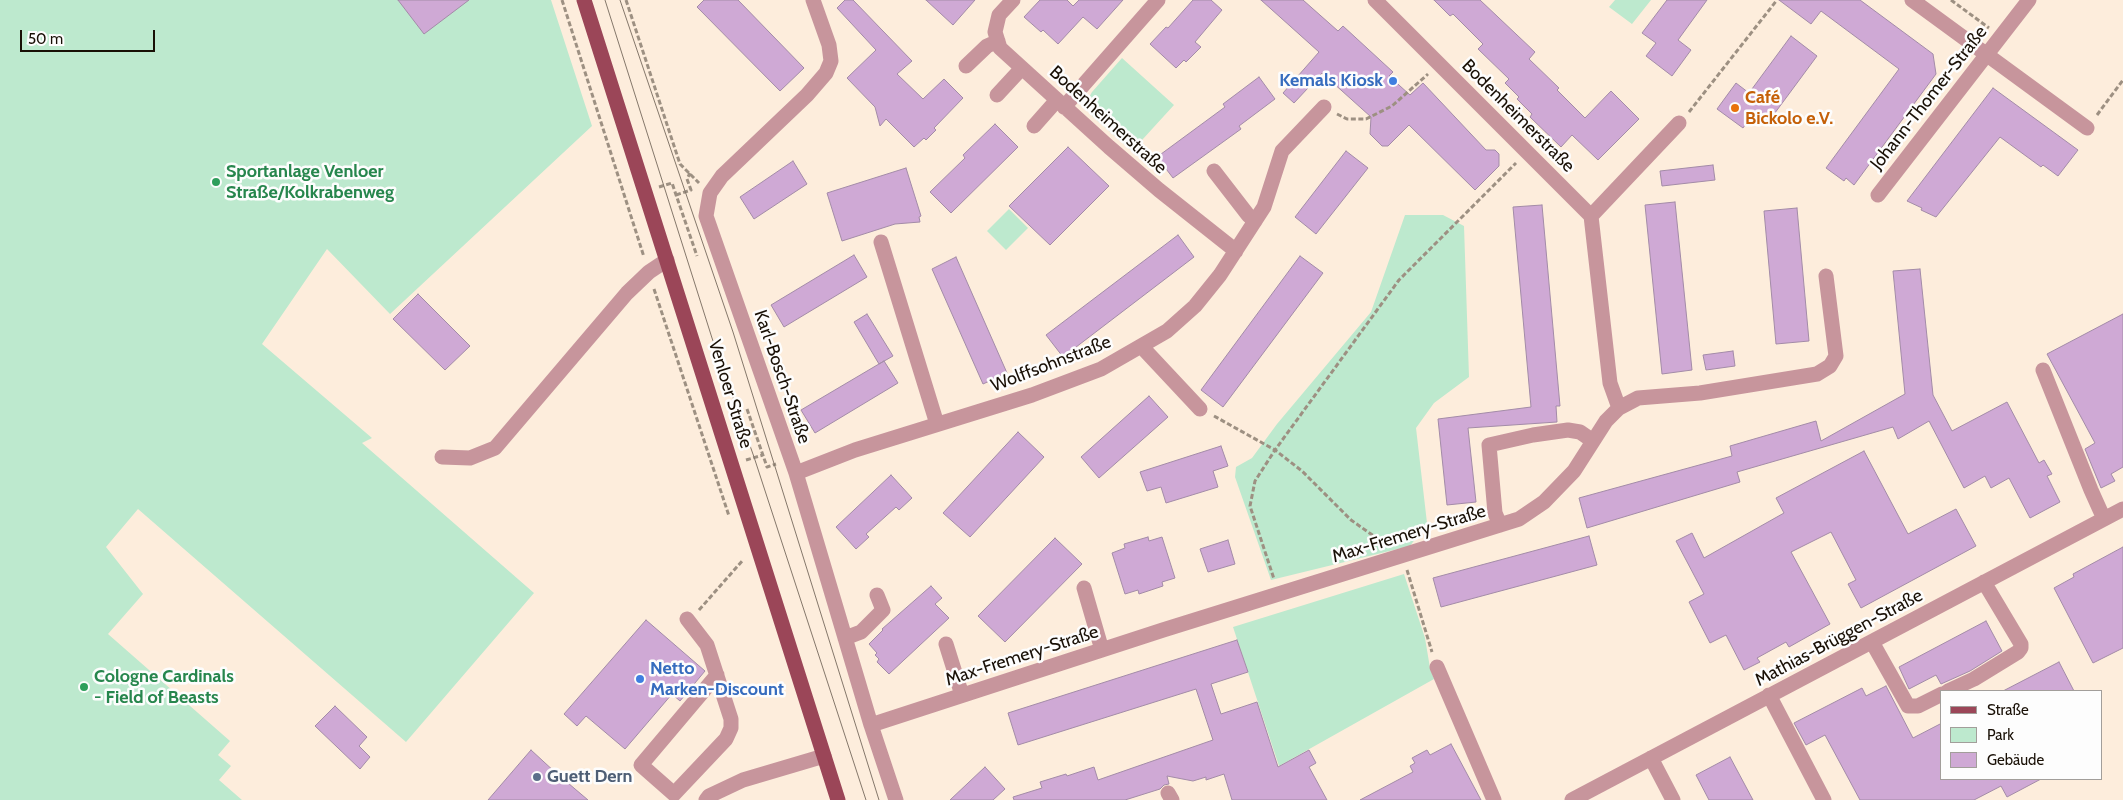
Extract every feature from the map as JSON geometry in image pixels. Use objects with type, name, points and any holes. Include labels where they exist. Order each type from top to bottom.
[{"type":"main road","name":"Venloer Straße","points":[[584,0],[838,800]]},
{"type":"street","points":[[966,66],[986,46],[998,41],[995,32],[999,15],[1013,0]]},
{"type":"street","points":[[1034,126],[1061,103],[1158,0]]},
{"type":"street","name":"Bodenheimerstraße","points":[[1376,0],[1591,216]]},
{"type":"street","points":[[1912,0],[2087,128]]},
{"type":"street","name":"Johann-Thomer-Straße","points":[[1878,195],[2029,0]]},
{"type":"street","name":"Karl-Bosch-Straße","points":[[817,2],[829,45],[831,61],[826,73],[807,95],[722,176],[710,193],[706,216],[796,473],[871,725],[896,800]]},
{"type":"street","name":"Bodenheimerstraße","points":[[998,41],[1000,48],[1159,190],[1236,251]]},
{"type":"street","points":[[997,94],[1022,68]]},
{"type":"street","name":"Wolffsohnstraße","points":[[796,473],[854,450],[1032,394],[1101,369],[1167,331],[1195,306],[1220,275],[1264,207],[1282,150],[1324,107]]},
{"type":"street","points":[[1619,408],[1610,383],[1591,216],[1680,123]]},
{"type":"street","points":[[1214,171],[1248,215],[1255,220]]},
{"type":"street","points":[[881,242],[937,424]]},
{"type":"street","points":[[442,457],[470,458],[495,448],[627,293],[648,272],[668,260]]},
{"type":"street","name":"Max-Fremery-Straße","points":[[871,725],[1519,519],[1544,502],[1574,471],[1606,420],[1619,408],[1638,398],[1700,393],[1817,374],[1830,366],[1836,356],[1826,276]]},
{"type":"street","points":[[1141,346],[1200,409]]},
{"type":"street","points":[[2043,370],[2104,518]]},
{"type":"street","points":[[1500,525],[1495,512],[1489,445],[1533,435],[1568,430],[1580,432],[1593,442]]},
{"type":"street","name":"Mathias-Brüggen-Straße","points":[[1572,800],[2123,509]]},
{"type":"street","points":[[1950,690],[1974,679],[2018,652],[2021,648],[2021,644],[1984,582]]},
{"type":"street","points":[[1084,588],[1102,650]]},
{"type":"street","points":[[845,638],[861,632],[883,610],[877,595]]},
{"type":"street","points":[[688,621],[707,645],[717,675],[731,719],[731,728],[726,739],[674,794],[641,765],[717,675]]},
{"type":"street","points":[[1872,642],[1908,706],[1918,706],[1940,695]]},
{"type":"street","points":[[946,644],[962,695]]},
{"type":"street","points":[[1437,667],[1494,800]]},
{"type":"street","points":[[1769,696],[1824,800]]},
{"type":"street","points":[[696,771],[708,798],[743,780],[824,756]]},
{"type":"street","points":[[1651,758],[1673,800]]},
{"type":"path","points":[[562,0],[648,272],[731,522]]},
{"type":"path","points":[[626,0],[680,164],[710,193]]},
{"type":"path","points":[[1680,123],[1777,0]]},
{"type":"path","points":[[1951,0],[2001,37]]},
{"type":"path","points":[[1324,107],[1347,119],[1366,119],[1392,106],[1440,64]]},
{"type":"path","points":[[2087,128],[2123,80]]},
{"type":"path","points":[[1279,594],[1250,506],[1255,482],[1275,450],[1399,280],[1526,152]]},
{"type":"path","points":[[690,173],[687,179],[691,190],[676,195],[697,256]]},
{"type":"path","points":[[747,409],[766,468]]},
{"type":"path","points":[[1200,409],[1275,450],[1302,471],[1351,520],[1377,540],[1403,555],[1437,667]]},
{"type":"path","points":[[688,621],[743,560],[746,569]]},
{"type":"green space","points":[[0,0],[551,0],[592,126],[390,314],[327,249],[262,344],[372,438],[362,443],[534,593],[406,742],[138,509],[106,547],[143,594],[108,634],[230,741],[218,755],[231,766],[219,780],[242,800],[0,800]]},
{"type":"green space","points":[[1615,0],[1651,0],[1632,24],[1609,7]]},
{"type":"green space","points":[[1122,58],[1174,105],[1132,151],[1093,117],[1088,108],[1088,99],[1092,92]]},
{"type":"green space","points":[[1009,209],[1028,228],[1006,250],[987,231]]},
{"type":"green space","points":[[1405,215],[1443,215],[1464,226],[1469,377],[1434,403],[1416,428],[1427,523],[1410,546],[1271,580],[1235,477],[1236,467],[1252,458],[1277,424],[1371,312]]},
{"type":"green space","points":[[1404,574],[1425,638],[1430,668],[1434,679],[1279,766],[1233,627]]},
{"type":"building","points":[[398,0],[469,0],[424,34]]},
{"type":"building","points":[[704,0],[738,0],[804,68],[780,91],[697,7]]},
{"type":"building","points":[[845,0],[853,0],[912,61],[897,74],[923,99],[944,79],[963,98],[934,128],[936,130],[926,140],[924,138],[914,147],[886,119],[880,126],[875,107],[847,78],[876,50],[837,8]]},
{"type":"building","points":[[926,0],[975,0],[953,25]]},
{"type":"building","points":[[1040,0],[1067,0],[1073,6],[1079,0],[1123,0],[1097,29],[1083,17],[1058,44],[1043,30],[1041,32],[1024,17]]},
{"type":"building","points":[[1193,0],[1211,0],[1222,10],[1195,42],[1201,47],[1186,62],[1184,60],[1176,68],[1150,44],[1166,27],[1168,28]]},
{"type":"building","points":[[1261,0],[1303,0],[1338,31],[1343,26],[1393,72],[1389,76],[1410,95],[1423,83],[1486,150],[1495,150],[1499,154],[1499,166],[1475,190],[1409,125],[1388,146],[1382,146],[1370,134],[1371,117],[1322,73],[1294,103],[1283,93],[1319,52]]},
{"type":"building","points":[[1434,0],[1480,0],[1535,52],[1529,59],[1559,88],[1557,90],[1585,118],[1611,91],[1639,119],[1598,160],[1572,135],[1561,147],[1530,117],[1532,114],[1505,83],[1509,79],[1478,49],[1483,44],[1453,14],[1450,16]]},
{"type":"building","points":[[1667,0],[1707,0],[1678,40],[1691,50],[1672,76],[1646,56],[1656,43],[1642,33]]},
{"type":"building","points":[[1779,0],[1860,0],[1933,54],[1936,74],[1854,185],[1846,178],[1844,181],[1826,168],[1899,69],[1821,11],[1811,24]]},
{"type":"building","points":[[1791,36],[1817,56],[1766,125],[1752,115],[1743,128],[1717,109],[1736,83],[1749,93]]},
{"type":"building","points":[[1259,77],[1275,99],[1239,126],[1241,129],[1173,178],[1157,157],[1225,107],[1223,104]]},
{"type":"building","points":[[1993,88],[2078,150],[2058,176],[2043,165],[2041,167],[2000,137],[1936,217],[1907,201]]},
{"type":"building","points":[[995,124],[1018,147],[951,213],[930,192],[965,158],[963,155]]},
{"type":"building","points":[[1068,147],[1109,186],[1050,245],[1009,206]]},
{"type":"building","points":[[1346,151],[1368,168],[1316,234],[1295,217]]},
{"type":"building","points":[[793,161],[807,184],[754,219],[740,197]]},
{"type":"building","points":[[1713,165],[1715,180],[1662,186],[1660,171]]},
{"type":"building","points":[[906,168],[921,216],[919,217],[920,222],[895,224],[842,241],[827,193]]},
{"type":"building","points":[[1675,202],[1692,370],[1662,374],[1645,205]]},
{"type":"building","points":[[1542,205],[1560,406],[1556,406],[1557,422],[1468,428],[1476,502],[1447,505],[1438,419],[1531,407],[1513,207]]},
{"type":"building","points":[[1797,208],[1809,341],[1776,344],[1764,211]]},
{"type":"building","points":[[1178,235],[1194,257],[1063,357],[1046,335]]},
{"type":"building","points":[[854,255],[867,277],[784,327],[771,305]]},
{"type":"building","points":[[1300,256],[1323,273],[1223,407],[1201,390]]},
{"type":"building","points":[[956,257],[1007,373],[983,384],[932,269]]},
{"type":"building","points":[[1920,269],[1933,395],[1952,431],[2007,402],[2039,463],[2044,460],[2052,474],[2047,476],[2060,502],[2030,518],[2009,478],[1991,488],[1985,476],[1964,488],[1929,421],[1898,439],[1893,427],[1737,472],[1740,482],[1587,528],[1579,498],[1732,456],[1730,446],[1816,421],[1821,441],[1905,394],[1893,271]]},
{"type":"building","points":[[418,294],[470,346],[445,370],[393,319]]},
{"type":"building","points":[[867,314],[893,356],[879,364],[854,322]]},
{"type":"building","points":[[2123,314],[2123,467],[2111,474],[2115,481],[2101,488],[2085,449],[2095,443],[2047,354]]},
{"type":"building","points":[[1733,351],[1735,366],[1706,370],[1703,355]]},
{"type":"building","points":[[884,361],[898,383],[815,433],[801,410]]},
{"type":"building","points":[[1149,396],[1168,417],[1099,478],[1081,457]]},
{"type":"building","points":[[1018,432],[1044,457],[970,537],[943,513]]},
{"type":"building","points":[[1221,446],[1228,466],[1213,471],[1218,487],[1166,503],[1161,487],[1147,491],[1140,472]]},
{"type":"building","points":[[1864,451],[1908,534],[1956,509],[1976,546],[1861,608],[1848,584],[1856,580],[1831,532],[1791,552],[1830,624],[1789,647],[1786,642],[1757,658],[1760,662],[1744,670],[1726,635],[1710,643],[1689,602],[1704,594],[1676,541],[1692,533],[1704,558],[1784,513],[1776,498]]},
{"type":"building","points":[[891,475],[912,498],[899,510],[896,507],[866,534],[869,537],[856,549],[836,527]]},
{"type":"building","points":[[1589,536],[1597,565],[1441,607],[1433,578]]},
{"type":"building","points":[[1148,537],[1149,541],[1162,537],[1175,578],[1162,582],[1163,586],[1139,594],[1138,590],[1125,594],[1112,553],[1125,548],[1124,544]]},
{"type":"building","points":[[1055,538],[1082,564],[1005,642],[978,616]]},
{"type":"building","points":[[1228,540],[1235,564],[1208,572],[1200,549]]},
{"type":"building","points":[[2123,547],[2123,648],[2093,663],[2054,588],[2074,577],[2073,574]]},
{"type":"building","points":[[931,586],[942,598],[935,604],[949,618],[889,674],[877,662],[879,659],[875,655],[877,653],[869,644],[882,629]]},
{"type":"building","name":"Netto Marken-Discount","points":[[646,620],[705,671],[680,701],[672,694],[625,749],[586,716],[577,726],[564,714]]},
{"type":"building","points":[[1986,621],[2002,651],[1970,671],[1941,684],[1936,675],[1909,689],[1899,667]]},
{"type":"building","points":[[1237,640],[1248,672],[1211,684],[1221,714],[1257,702],[1278,767],[1309,750],[1316,763],[1309,767],[1327,800],[1232,800],[1224,774],[1206,780],[1206,777],[1193,781],[1167,776],[1169,784],[1164,785],[1160,789],[1125,800],[1014,800],[1013,797],[1042,788],[1040,782],[1066,774],[1067,776],[1094,767],[1098,780],[1213,740],[1196,689],[1018,745],[1008,713]]},
{"type":"building","points":[[2059,662],[2073,690],[2005,690]]},
{"type":"building","points":[[1886,686],[1913,738],[1940,724],[1940,780],[2039,780],[2007,797],[2001,786],[1974,800],[1860,800],[1825,735],[1806,745],[1794,723],[1862,688],[1866,696]]},
{"type":"building","points":[[335,706],[367,737],[359,746],[370,757],[360,769],[315,726]]},
{"type":"building","points":[[1451,744],[1481,800],[1360,800],[1413,772],[1410,766],[1415,763],[1412,758],[1427,750],[1430,755]]},
{"type":"building","name":"Guett Dern","points":[[531,750],[556,773],[558,771],[570,781],[568,783],[588,800],[488,800]]},
{"type":"building","points":[[1730,757],[1753,800],[1709,800],[1696,775]]},
{"type":"building","points":[[985,767],[1005,789],[993,800],[950,800]]},
{"type":"tram line","points":[[605,0],[712,338],[754,457],[866,800]]},
{"type":"tram line","points":[[620,0],[733,332],[879,800]]},
{"type":"place","name":"Kemals Kiosk","points":[[1393,81]]},
{"type":"place","name":"Café Bickolo e.V.","points":[[1735,108]]},
{"type":"place","name":"Sportanlage Venloer Straße/Kolkrabenweg","points":[[216,182]]},
{"type":"place","name":"Netto Marken-Discount","points":[[640,679]]},
{"type":"place","name":"Cologne Cardinals - Field of Beasts","points":[[84,687]]},
{"type":"place","name":"Guett Dern","points":[[537,777]]}]
